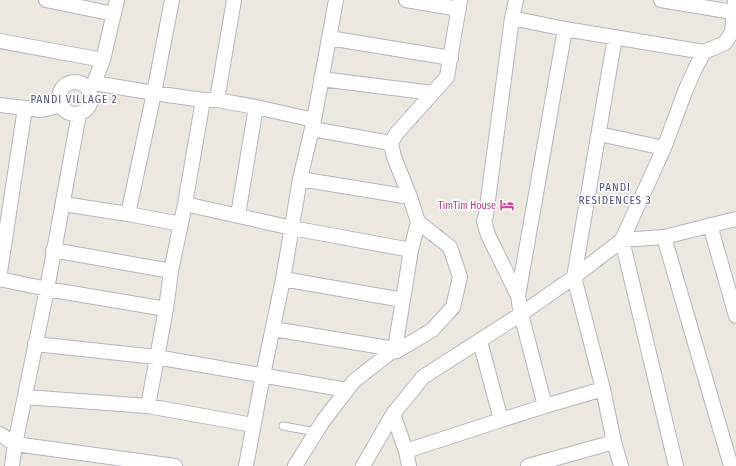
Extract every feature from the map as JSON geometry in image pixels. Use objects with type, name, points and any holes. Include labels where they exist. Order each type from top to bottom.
[{"type":"street","points":[[46,0],[116,7],[103,60],[91,85],[91,97],[88,108],[79,114],[67,112],[62,109],[59,104],[59,93],[66,84],[77,82],[82,84],[91,85],[210,100],[256,107],[313,124],[391,143]]},
{"type":"street","points":[[128,214],[172,0]]},
{"type":"street","points":[[148,406],[180,224],[234,0]]},
{"type":"street","points":[[246,466],[283,279],[300,179],[313,124],[336,0]]},
{"type":"street","points":[[294,466],[323,421],[354,381],[393,351],[411,250],[418,222],[394,157],[391,143],[396,134],[447,77],[460,4],[406,0]]},
{"type":"street","points":[[516,0],[512,18],[488,207],[484,221],[488,235],[518,296],[521,314],[545,406]]},
{"type":"street","points":[[512,18],[565,29],[704,52],[725,44],[732,32],[734,6],[661,0]]},
{"type":"street","points":[[518,296],[565,29]]},
{"type":"street","points":[[615,37],[574,277],[621,466]]},
{"type":"street","points":[[329,38],[451,58]]},
{"type":"street","points":[[0,41],[103,60]]},
{"type":"street","points":[[363,466],[393,414],[422,376],[521,314],[574,277],[622,240],[664,148],[686,89],[704,52]]},
{"type":"street","points":[[321,78],[434,93]]},
{"type":"street","points":[[0,105],[41,110],[51,108],[59,104]]},
{"type":"street","points":[[238,216],[256,107]]},
{"type":"street","points":[[0,272],[25,108]]},
{"type":"street","points":[[12,466],[47,289],[79,114]]},
{"type":"street","points":[[599,134],[664,148]]},
{"type":"street","points":[[300,179],[410,197]]},
{"type":"street","points":[[63,204],[180,224]]},
{"type":"street","points":[[185,204],[292,228],[411,250]]},
{"type":"street","points":[[622,240],[664,237],[736,219]]},
{"type":"street","points":[[273,329],[393,351],[397,351],[432,330],[453,308],[460,277],[450,247],[418,222]]},
{"type":"street","points":[[710,225],[736,316]]},
{"type":"street","points":[[664,237],[731,466]]},
{"type":"street","points":[[622,240],[676,466]]},
{"type":"street","points":[[53,250],[171,271]]},
{"type":"street","points":[[0,279],[47,289],[166,310]]},
{"type":"street","points":[[283,279],[403,300]]},
{"type":"street","points":[[480,341],[501,420]]},
{"type":"street","points":[[35,344],[156,357],[347,390]]},
{"type":"street","points":[[406,451],[603,389]]},
{"type":"street","points":[[25,397],[148,406],[254,425]]},
{"type":"street","points":[[393,414],[406,451],[409,466]]},
{"type":"street","points":[[0,434],[16,444],[175,466]]},
{"type":"street","points":[[528,466],[614,442]]},
{"type":"lane","points":[[283,426],[316,432]]},
{"type":"place","name":"TimTim House","points":[[507,205]]},
{"type":"district","name":"PANDI VILLAGE 2","points":[[74,99]]},
{"type":"district","name":"PANDI RESIDENCES 3","points":[[615,193]]}]
